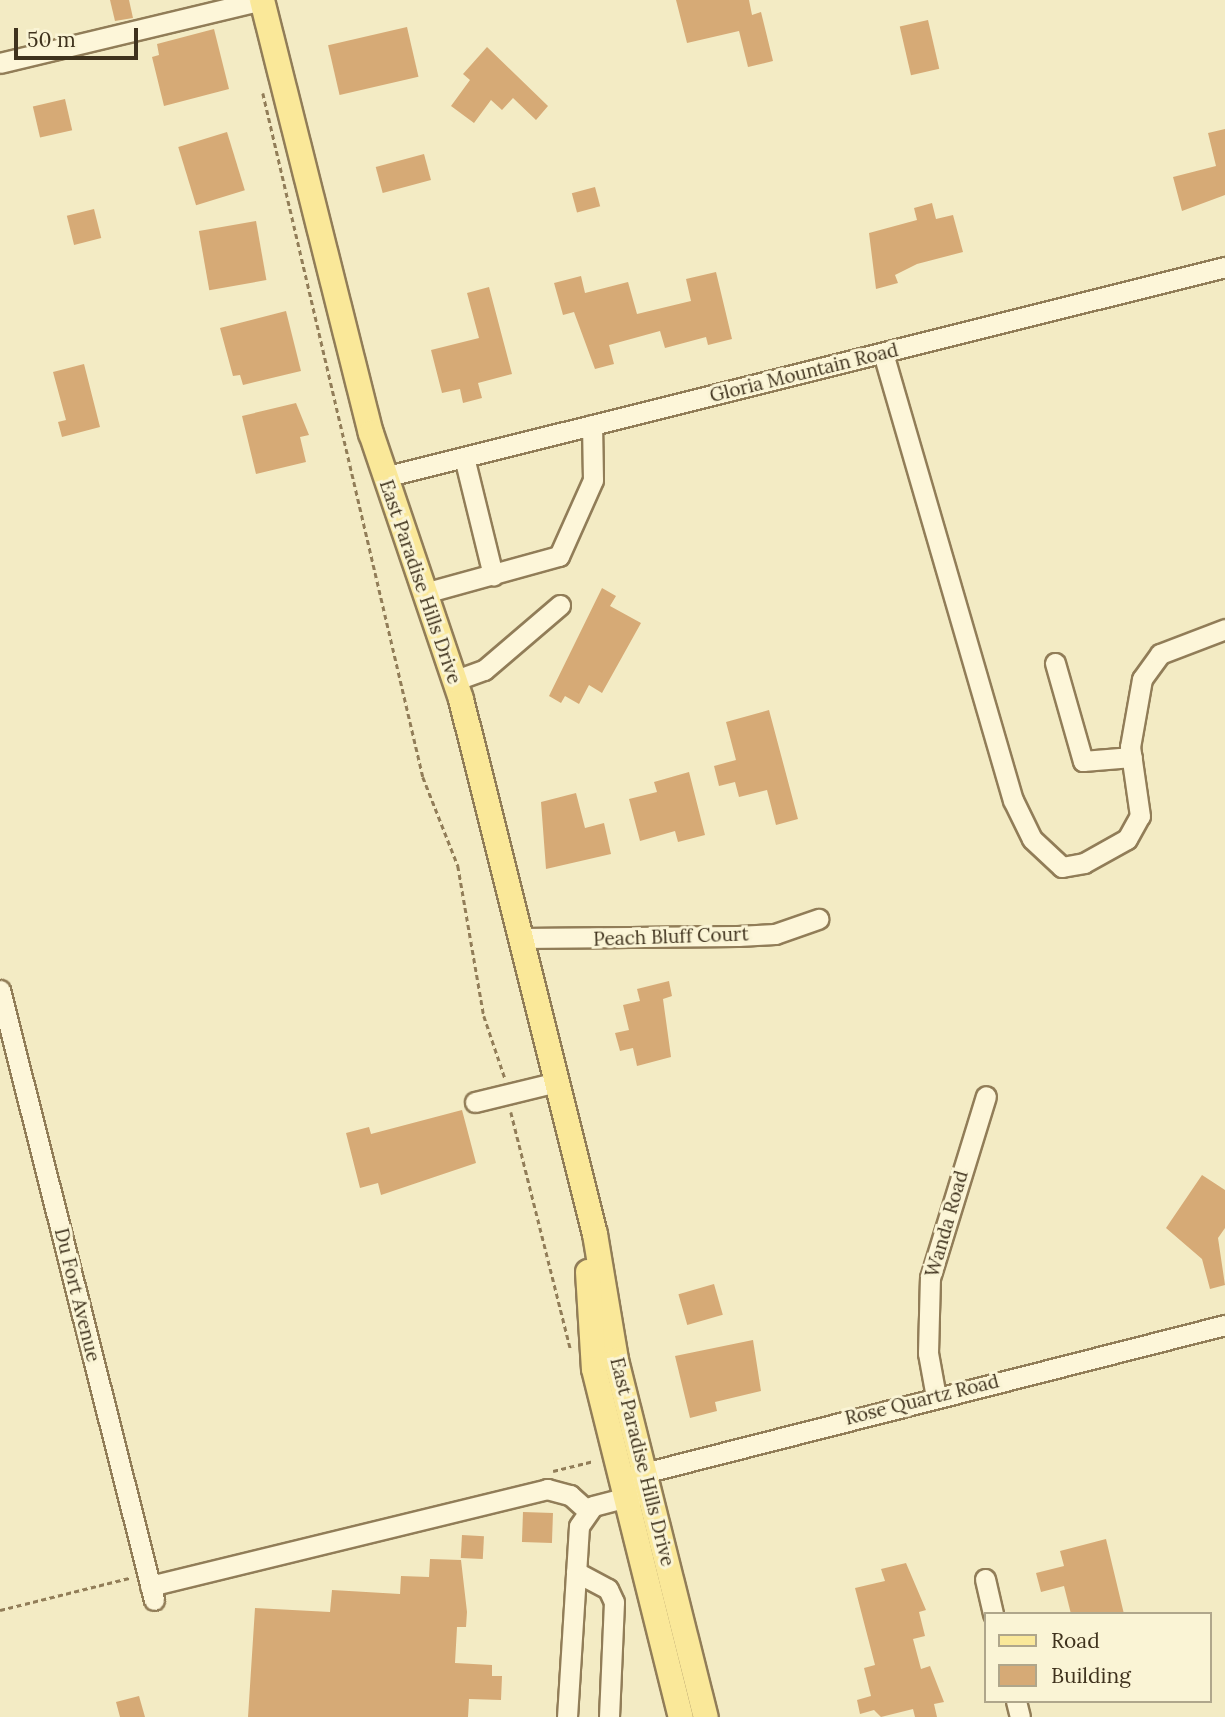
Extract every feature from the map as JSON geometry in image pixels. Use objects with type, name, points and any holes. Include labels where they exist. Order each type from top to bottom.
[{"type":"main road","name":"East Paradise Hills Drive","points":[[262,0],[384,477],[428,592],[456,680],[588,1205],[636,1485],[681,1717]]},
{"type":"main road","name":"East Paradise Hills Drive","points":[[636,1485],[706,1717]]},
{"type":"street","points":[[0,63],[262,0]]},
{"type":"street","name":"Gloria Mountain Road","points":[[384,477],[1225,267]]},
{"type":"street","points":[[883,353],[1013,800],[1032,839],[1062,867],[1084,863],[1127,838],[1140,817],[1132,757],[1132,717],[1148,670],[1160,654],[1225,629]]},
{"type":"street","points":[[428,592],[555,559],[564,550],[593,480],[592,425]]},
{"type":"street","points":[[464,457],[493,575]]},
{"type":"street","points":[[456,680],[484,670],[560,605]]},
{"type":"street","points":[[1055,663],[1083,761],[1132,757]]},
{"type":"street","name":"Peach Bluff Court","points":[[521,938],[775,934],[818,919]]},
{"type":"street","name":"Du Fort Avenue","points":[[0,990],[152,1593],[547,1489],[570,1495],[588,1511]]},
{"type":"street","points":[[475,1102],[557,1082]]},
{"type":"street","name":"Wanda Road","points":[[936,1397],[928,1353],[930,1279],[986,1096]]},
{"type":"street","name":"Rose Quartz Road","points":[[588,1511],[636,1485],[936,1397],[1225,1325]]},
{"type":"street","points":[[567,1717],[579,1526],[588,1511]]},
{"type":"street","points":[[576,1572],[608,1589],[614,1602],[609,1717]]},
{"type":"street","points":[[985,1579],[993,1612]]},
{"type":"path","points":[[262,88],[423,777],[458,866],[484,1016],[508,1094],[572,1355]]},
{"type":"path","points":[[596,1447],[599,1460]]},
{"type":"building","points":[[110,0],[129,0],[133,18],[115,21]]},
{"type":"building","points":[[676,0],[749,0],[752,15],[761,12],[773,61],[748,67],[739,31],[687,43]]},
{"type":"building","points":[[928,20],[939,69],[911,75],[900,27]]},
{"type":"building","points":[[407,27],[418,77],[340,95],[328,45]]},
{"type":"building","points":[[214,29],[229,89],[164,106],[152,57],[159,55],[157,44]]},
{"type":"building","points":[[487,47],[548,106],[536,120],[513,98],[502,110],[491,100],[474,123],[451,106],[470,80],[463,74]]},
{"type":"building","points":[[65,99],[72,130],[40,138],[33,106]]},
{"type":"building","points":[[1225,129],[1225,195],[1182,211],[1173,177],[1216,166],[1208,133]]},
{"type":"building","points":[[227,132],[245,190],[196,205],[178,147]]},
{"type":"building","points":[[424,154],[431,180],[383,193],[376,167]]},
{"type":"building","points":[[595,187],[600,206],[577,213],[572,193]]},
{"type":"building","points":[[932,203],[936,219],[953,215],[963,252],[917,264],[895,275],[898,283],[876,289],[869,233],[917,220],[914,208]]},
{"type":"building","points":[[94,209],[101,238],[74,245],[67,216]]},
{"type":"building","points":[[256,221],[266,280],[209,290],[199,231]]},
{"type":"building","points":[[716,272],[732,339],[708,345],[706,337],[665,348],[660,331],[609,345],[614,364],[595,369],[574,312],[563,315],[554,283],[581,276],[585,293],[628,282],[637,314],[691,301],[686,279]]},
{"type":"building","points":[[489,287],[512,374],[478,383],[482,398],[463,403],[460,389],[442,393],[431,350],[479,338],[467,293]]},
{"type":"building","points":[[286,311],[301,371],[243,385],[240,375],[233,376],[220,328]]},
{"type":"building","points":[[84,364],[100,427],[62,437],[58,422],[66,420],[53,372]]},
{"type":"building","points":[[296,403],[309,435],[300,437],[306,462],[256,474],[242,416]]},
{"type":"building","points":[[602,588],[616,596],[610,606],[641,623],[602,693],[589,685],[579,704],[565,696],[561,703],[549,696]]},
{"type":"building","points":[[769,710],[798,819],[776,825],[767,790],[739,797],[735,782],[719,786],[714,766],[736,760],[726,722]]},
{"type":"building","points":[[689,772],[705,835],[678,842],[675,831],[640,841],[629,799],[657,792],[654,782]]},
{"type":"building","points":[[576,793],[585,828],[604,823],[611,854],[546,869],[541,802]]},
{"type":"building","points":[[669,981],[672,996],[663,999],[671,1057],[637,1066],[633,1048],[620,1051],[615,1033],[629,1030],[623,1005],[640,1001],[637,989]]},
{"type":"building","points":[[462,1110],[476,1163],[381,1195],[378,1183],[360,1188],[346,1133],[369,1127],[371,1134]]},
{"type":"building","points":[[1202,1175],[1225,1190],[1225,1228],[1218,1238],[1225,1285],[1210,1289],[1202,1259],[1166,1228]]},
{"type":"building","points":[[714,1284],[723,1315],[687,1325],[678,1294]]},
{"type":"building","points":[[753,1340],[761,1391],[715,1402],[717,1411],[690,1418],[675,1356]]},
{"type":"building","points":[[523,1512],[553,1513],[552,1543],[522,1542]]},
{"type":"building","points":[[462,1535],[484,1536],[483,1559],[461,1558]]},
{"type":"building","points":[[1106,1539],[1124,1612],[1070,1612],[1064,1586],[1041,1592],[1036,1573],[1064,1566],[1060,1551]]},
{"type":"building","points":[[430,1559],[461,1560],[467,1612],[466,1627],[457,1627],[455,1663],[492,1665],[492,1676],[502,1676],[501,1700],[469,1699],[468,1717],[248,1717],[255,1608],[330,1612],[332,1590],[400,1594],[401,1576],[429,1577]]},
{"type":"building","points":[[906,1563],[926,1610],[919,1612],[925,1636],[913,1639],[921,1669],[930,1666],[944,1702],[934,1704],[937,1717],[915,1717],[913,1709],[881,1717],[874,1710],[860,1714],[857,1700],[871,1696],[864,1668],[875,1665],[855,1588],[885,1581],[881,1569]]},
{"type":"building","points":[[139,1696],[145,1717],[120,1717],[116,1702]]}]
